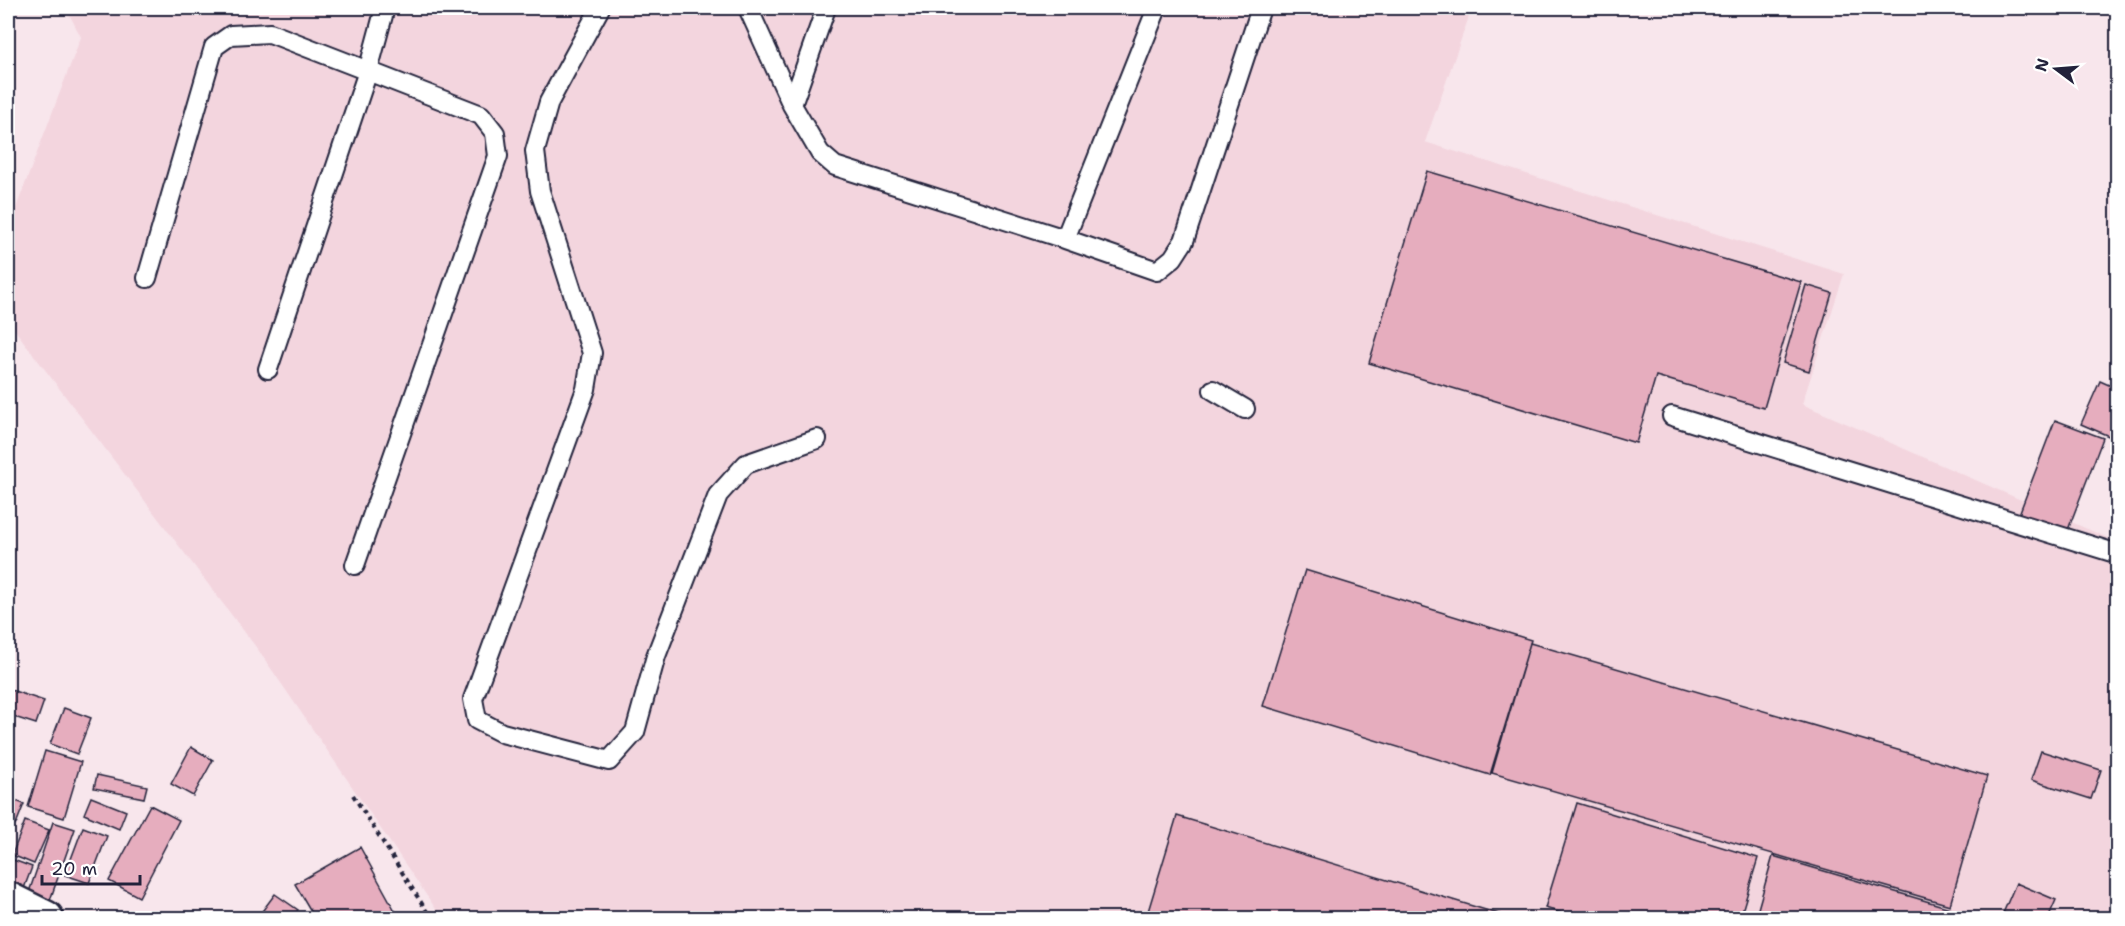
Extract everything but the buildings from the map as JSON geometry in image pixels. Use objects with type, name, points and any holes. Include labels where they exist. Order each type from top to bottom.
[{"type":"street","points":[[8,899],[46,918]]},
{"type":"lane","points":[[268,369],[368,71],[385,8]]},
{"type":"lane","points":[[600,8],[549,102],[535,151],[540,190],[592,353],[586,389],[473,699],[477,720],[502,733],[609,761],[635,732],[656,656],[718,495],[746,464],[817,439]]},
{"type":"lane","points":[[748,8],[792,105],[820,153],[835,166],[1065,239],[1157,271],[1173,258],[1184,241],[1261,8]]},
{"type":"lane","points":[[792,105],[826,8]]},
{"type":"lane","points":[[1065,239],[1157,8]]},
{"type":"lane","points":[[147,278],[214,47],[231,35],[270,33],[481,115],[495,133],[498,156],[355,565]]},
{"type":"lane","points":[[1213,390],[1245,409]]},
{"type":"lane","points":[[1671,416],[2118,554]]},
{"type":"path","points":[[353,795],[431,918]]},
{"type":"shaded area","points":[[66,8],[1472,8],[1425,142],[1844,274],[1802,404],[2117,542],[2117,918],[442,918],[259,651],[8,321],[8,229],[81,37]]}]
